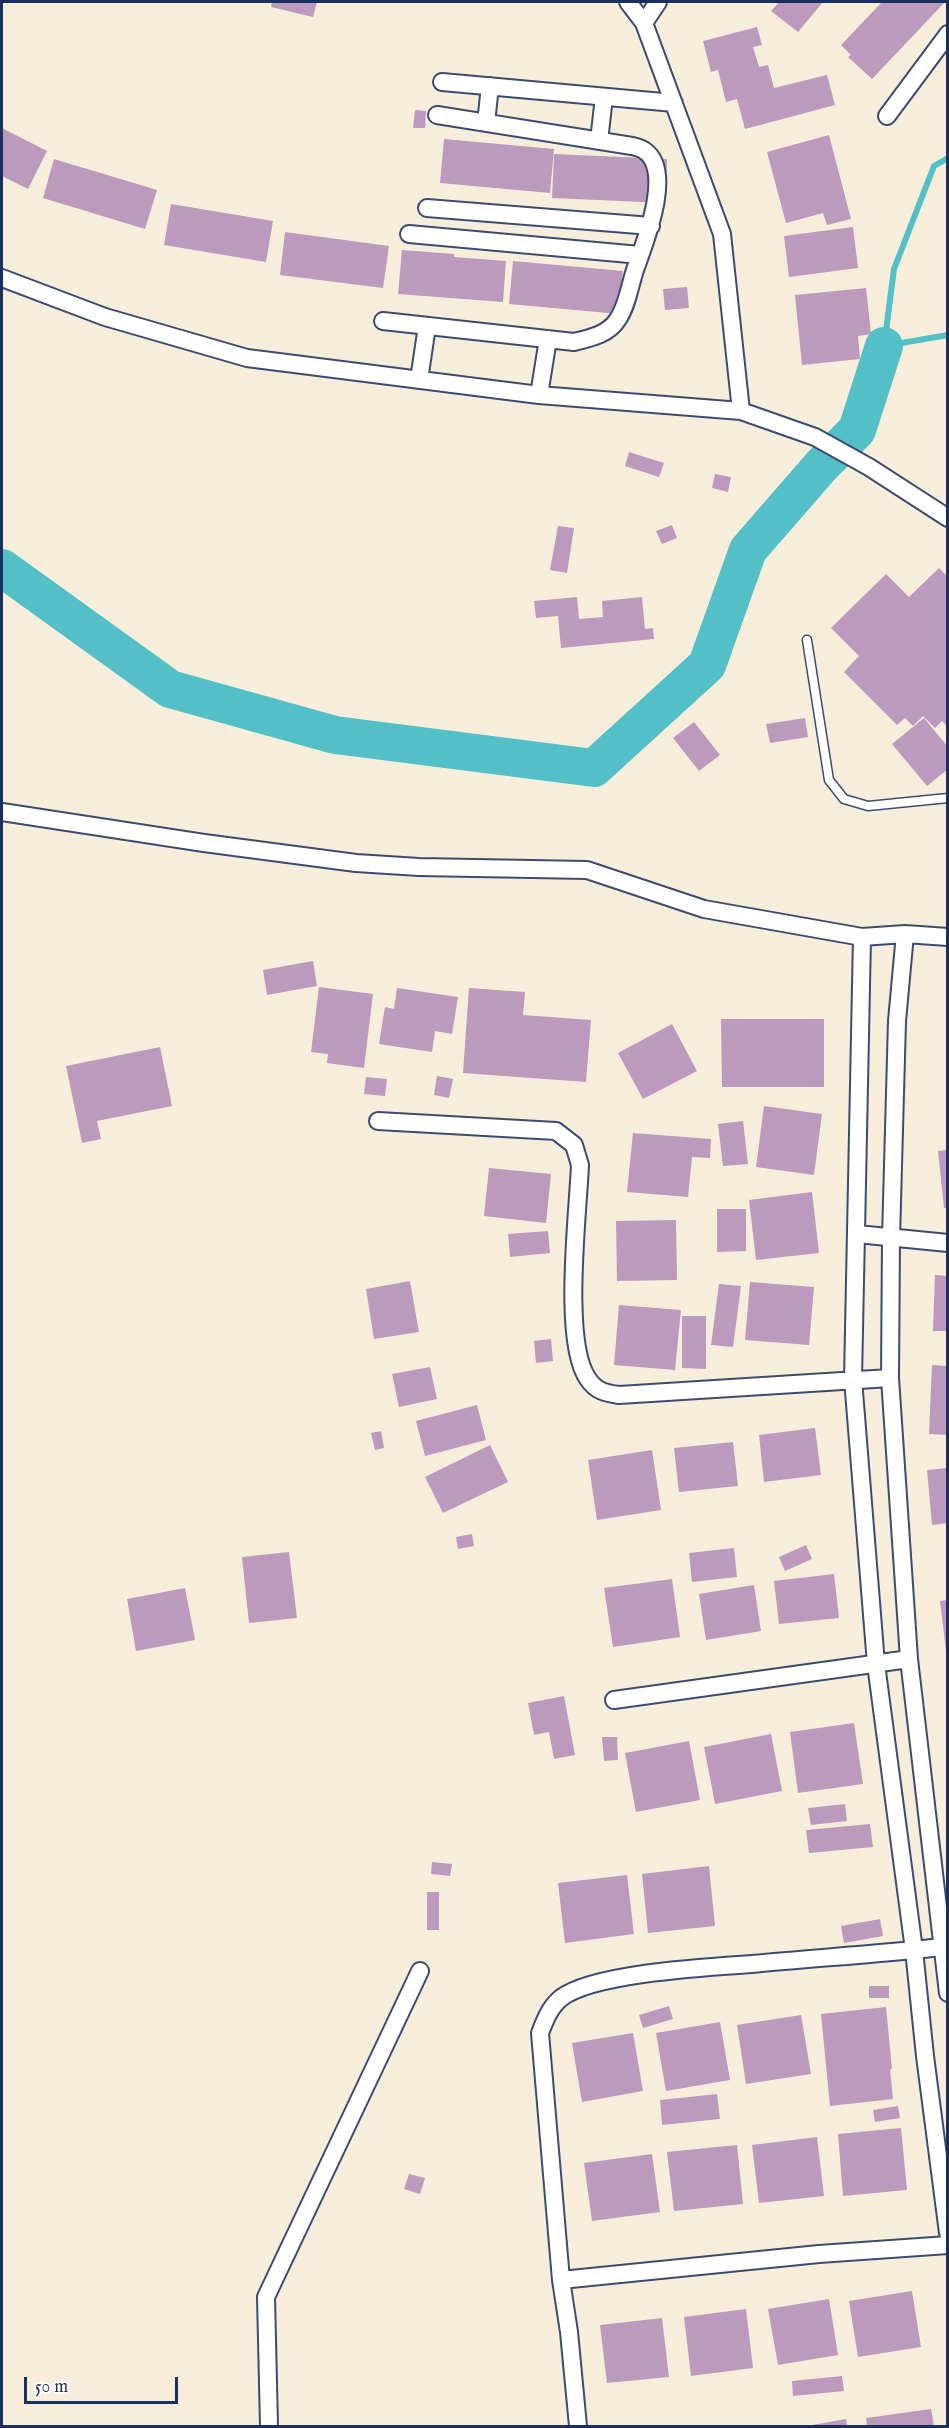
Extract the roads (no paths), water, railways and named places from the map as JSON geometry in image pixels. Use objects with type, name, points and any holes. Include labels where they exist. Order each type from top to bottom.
[{"type":"street","points":[[628,2],[644,23],[722,234],[741,411]]},
{"type":"street","points":[[644,23],[658,2]]},
{"type":"street","points":[[887,116],[948,34]]},
{"type":"street","points":[[442,82],[674,104]]},
{"type":"street","points":[[486,123],[490,86]]},
{"type":"street","points":[[599,141],[604,97]]},
{"type":"street","points":[[383,321],[574,342],[592,338],[608,330],[619,318],[651,226],[657,194],[652,160],[645,151],[632,146],[437,115]]},
{"type":"street","points":[[427,208],[651,226]]},
{"type":"street","points":[[522,244],[526,216]]},
{"type":"street","points":[[409,234],[640,255]]},
{"type":"street","points":[[2,278],[105,317],[247,358],[539,395],[741,411],[815,437],[945,512]]},
{"type":"street","points":[[419,380],[427,326]]},
{"type":"street","points":[[539,395],[548,339]]},
{"type":"street","points":[[2,812],[204,843],[356,863],[419,867],[587,870],[704,909],[862,937],[905,934],[948,937]]},
{"type":"street","points":[[905,934],[897,1021],[890,1378],[909,1659],[948,1993]]},
{"type":"street","points":[[862,937],[854,1379],[876,1664],[948,2233]]},
{"type":"street","points":[[378,1121],[556,1131],[574,1145],[580,1165],[573,1325],[579,1358],[587,1378],[599,1391],[619,1395],[890,1378]]},
{"type":"street","points":[[857,1234],[948,1243]]},
{"type":"street","points":[[614,1700],[909,1659]]},
{"type":"street","points":[[578,2427],[569,2332],[561,2280],[540,2033],[549,2012],[562,1998],[583,1987],[672,1970],[942,1947]]},
{"type":"street","points":[[269,2427],[266,2297],[420,1971]]},
{"type":"street","points":[[561,2280],[819,2254],[948,2245]]},
{"type":"lane","points":[[807,640],[829,780],[844,800],[868,806],[948,798]]},
{"type":"waterway","points":[[948,158],[934,166],[894,269],[884,346],[948,335]]},
{"type":"waterway","points":[[2,568],[170,689],[335,735],[594,768],[707,665],[748,550],[822,465],[857,430],[884,346]]}]
